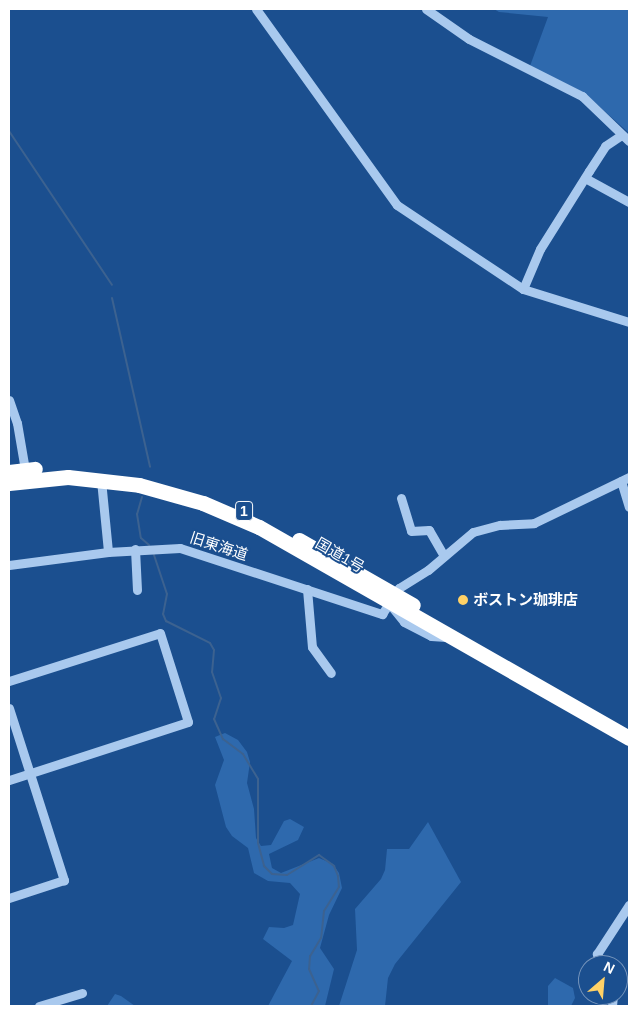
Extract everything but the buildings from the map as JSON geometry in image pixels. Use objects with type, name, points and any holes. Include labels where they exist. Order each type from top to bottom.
[{"type":"highway","name":"国道1号","points":[[9,472],[74,468],[112,471],[181,485],[231,509],[389,604],[619,726],[629,738]]},
{"type":"highway","name":"国道1号","points":[[9,483],[48,477],[101,480],[178,494],[231,509]]},
{"type":"highway","name":"国道1号","points":[[389,604],[586,709]]},
{"type":"street","points":[[256,9],[389,198],[428,228],[523,289],[629,322]]},
{"type":"street","points":[[426,9],[469,39],[582,96],[620,136],[629,142]]},
{"type":"street","points":[[523,289],[540,249],[585,178],[606,146],[620,136]]},
{"type":"street","points":[[585,178],[629,202]]},
{"type":"street","points":[[9,400],[17,423],[25,470]]},
{"type":"street","points":[[451,638],[431,636],[404,622],[389,604],[473,532],[500,525],[534,523],[625,479],[629,507]]},
{"type":"street","points":[[101,480],[108,552]]},
{"type":"street","points":[[401,498],[411,531],[429,530],[444,556]]},
{"type":"street","name":"旧東海道","points":[[9,564],[136,549],[180,548],[307,588],[389,604]]},
{"type":"street","points":[[136,549],[137,590]]},
{"type":"street","points":[[307,588],[312,647],[331,673]]},
{"type":"street","points":[[9,681],[160,633],[188,722],[9,780]]},
{"type":"street","points":[[9,708],[64,880],[9,898]]},
{"type":"street","points":[[598,955],[629,905]]},
{"type":"street","points":[[39,1006],[82,992]]},
{"type":"shaded area","points":[[494,9],[629,9],[629,133],[583,92],[530,66],[548,17],[499,12]]},
{"type":"shaded area","points":[[225,733],[238,740],[247,752],[250,762],[247,783],[254,809],[256,838],[261,846],[271,845],[284,821],[290,819],[304,827],[298,840],[269,854],[272,868],[281,873],[319,858],[333,864],[339,873],[342,888],[329,915],[320,948],[334,969],[325,1006],[268,1006],[292,961],[263,939],[269,927],[284,928],[293,925],[300,894],[290,883],[268,881],[254,873],[248,848],[232,836],[226,827],[215,785],[224,760],[215,737]]},
{"type":"shaded area","points":[[428,822],[461,882],[395,964],[388,978],[385,1006],[339,1006],[357,950],[355,909],[381,879],[385,870],[387,849],[409,849]]},
{"type":"shaded area","points":[[555,978],[573,988],[575,998],[571,1006],[548,1006],[548,986]]},
{"type":"shaded area","points":[[115,994],[121,996],[135,1006],[107,1006]]},
{"type":"waterway","points":[[9,131],[112,285]]},
{"type":"waterway","points":[[112,298],[150,467]]},
{"type":"waterway","points":[[142,497],[137,514],[141,538],[149,545]]},
{"type":"waterway","points":[[153,552],[167,594],[163,614],[166,621],[210,643],[214,650],[212,672],[221,698],[214,719],[223,739],[243,754],[258,779],[258,843],[264,866],[272,874],[287,875],[319,855],[334,866],[338,876],[339,887],[324,911],[321,938],[310,956],[309,969],[319,991],[311,1006]]},
{"type":"place","name":"ボストン珈琲店","points":[[463,600]]}]
